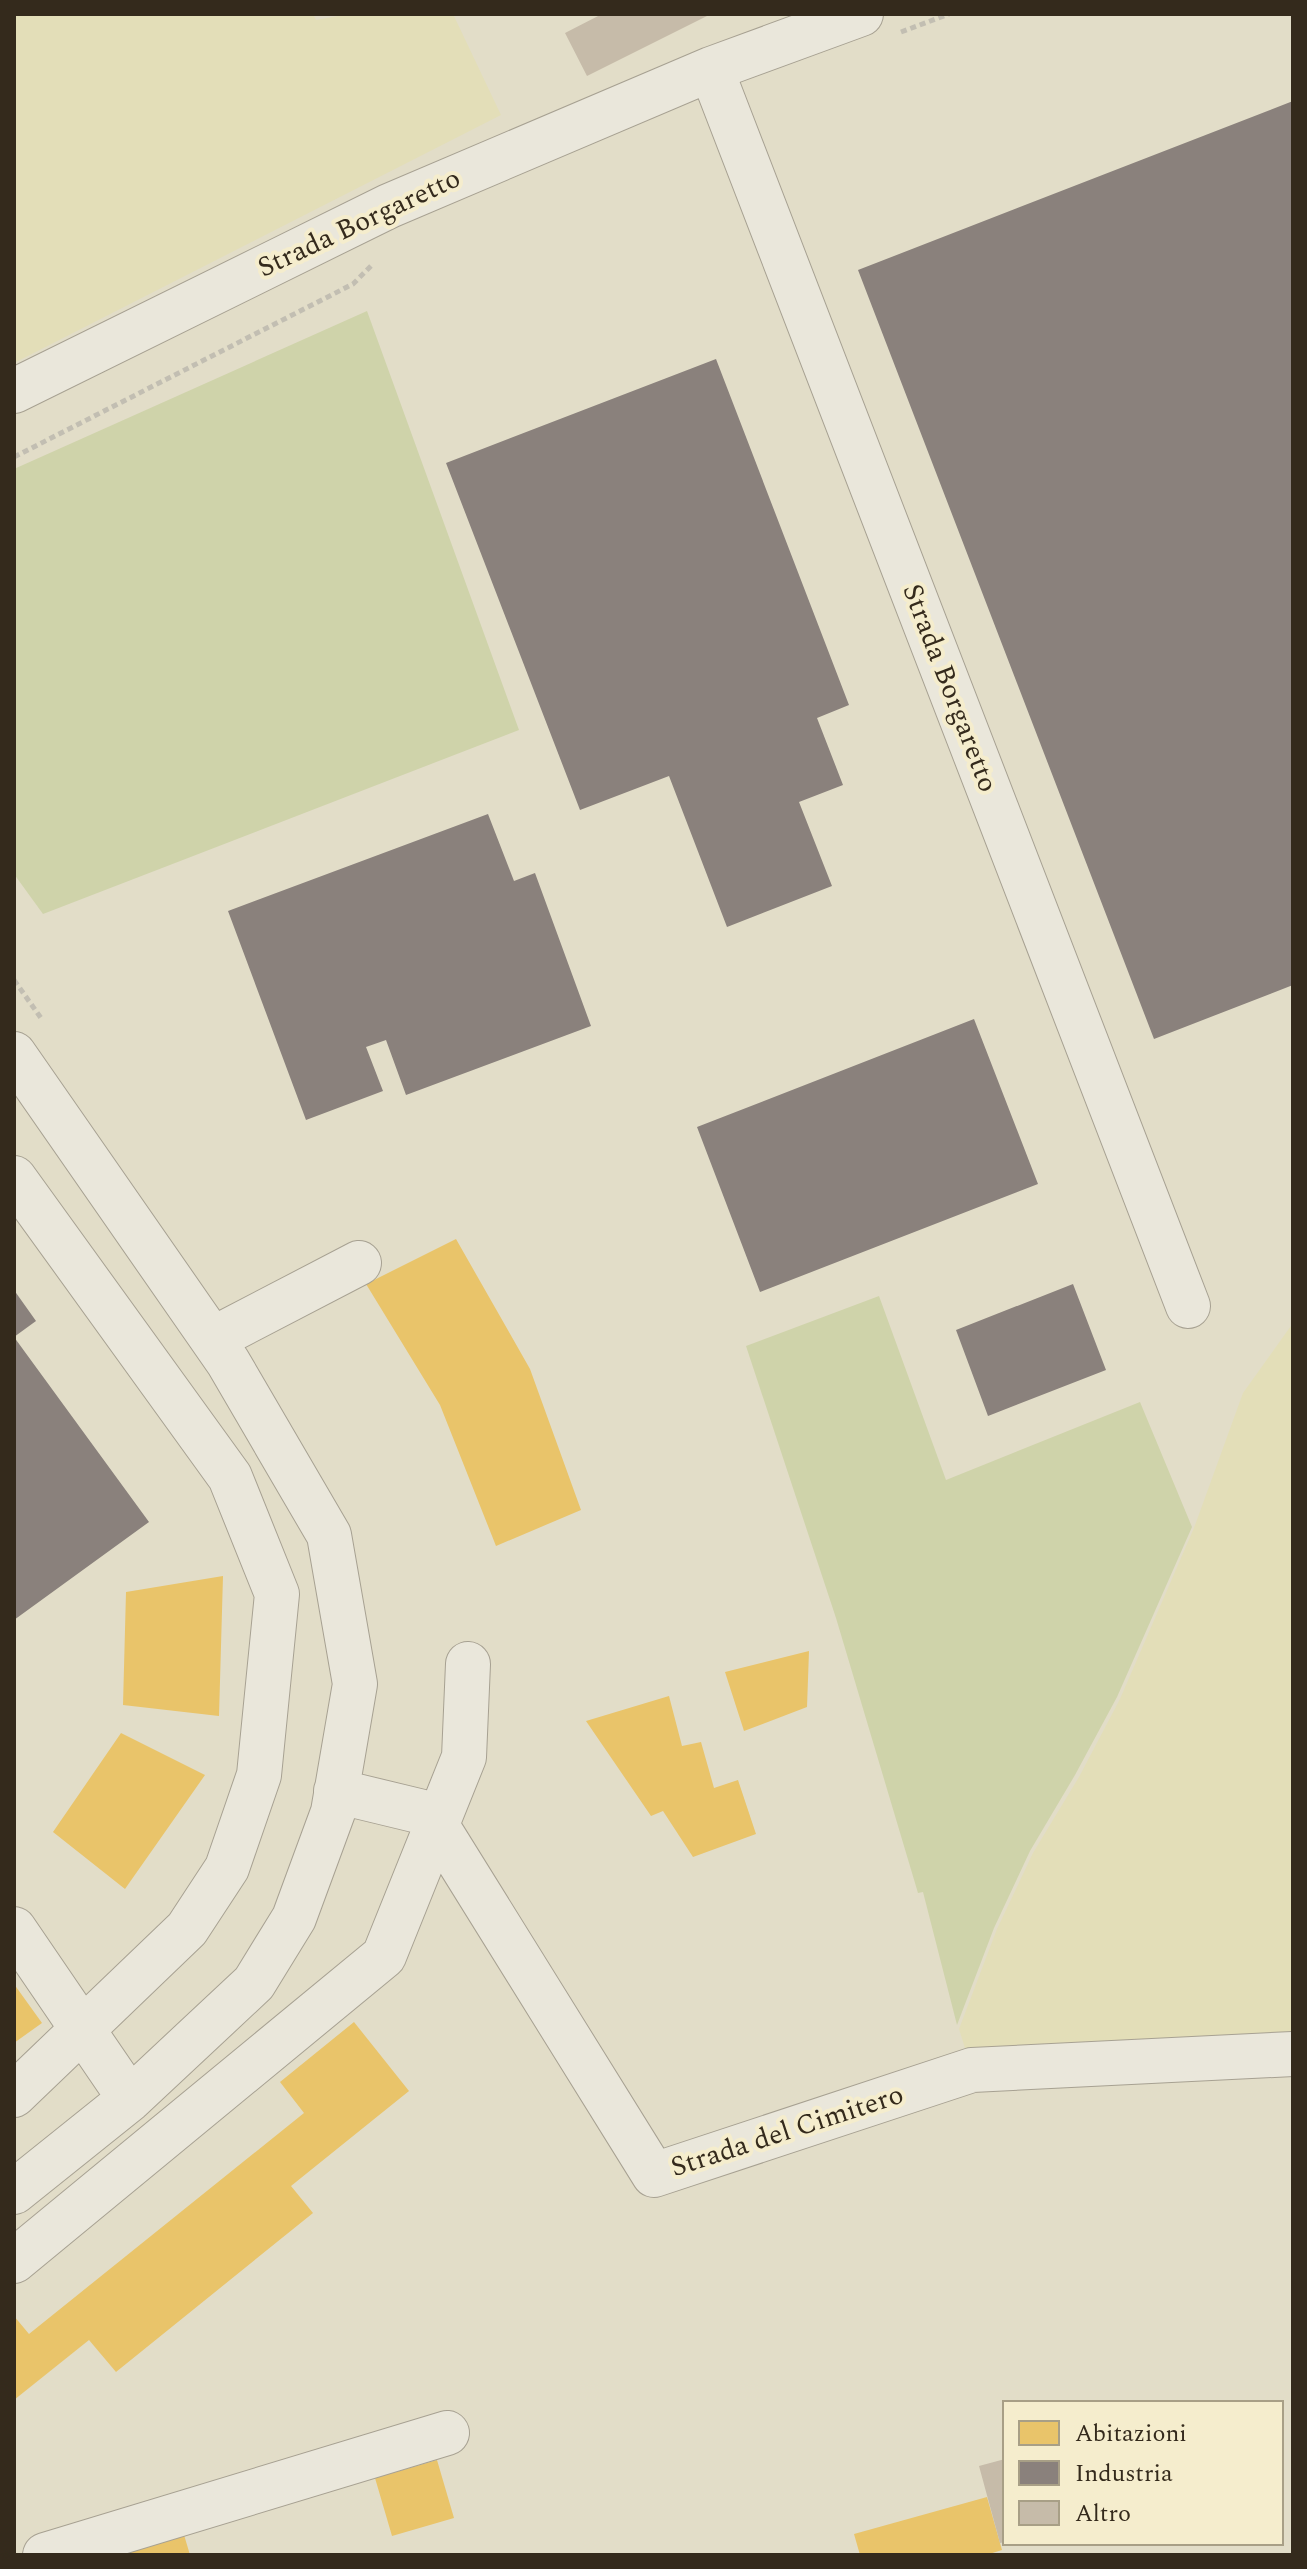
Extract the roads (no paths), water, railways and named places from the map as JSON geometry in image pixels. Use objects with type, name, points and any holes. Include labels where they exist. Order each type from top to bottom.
[{"type":"street","name":"Strada Borgaretto","points":[[14,391],[389,206],[711,69],[877,25]]},
{"type":"street","name":"Strada Borgaretto","points":[[711,69],[1188,1306]]},
{"type":"street","points":[[14,1054],[213,1339],[329,1535],[355,1684],[333,1812],[294,1918],[254,1983],[130,2099],[14,2192]]},
{"type":"street","points":[[14,1178],[230,1477],[277,1594],[259,1775],[227,1868],[187,1929],[14,2095]]},
{"type":"street","points":[[213,1339],[359,1263]]},
{"type":"street","points":[[14,2261],[384,1956],[464,1757],[468,1664]]},
{"type":"street","name":"Strada del Cimitero","points":[[336,1791],[427,1813],[654,2175],[972,2070],[1293,2054]]},
{"type":"street","points":[[14,1929],[130,2099]]},
{"type":"street","points":[[45,2555],[447,2433]]}]
